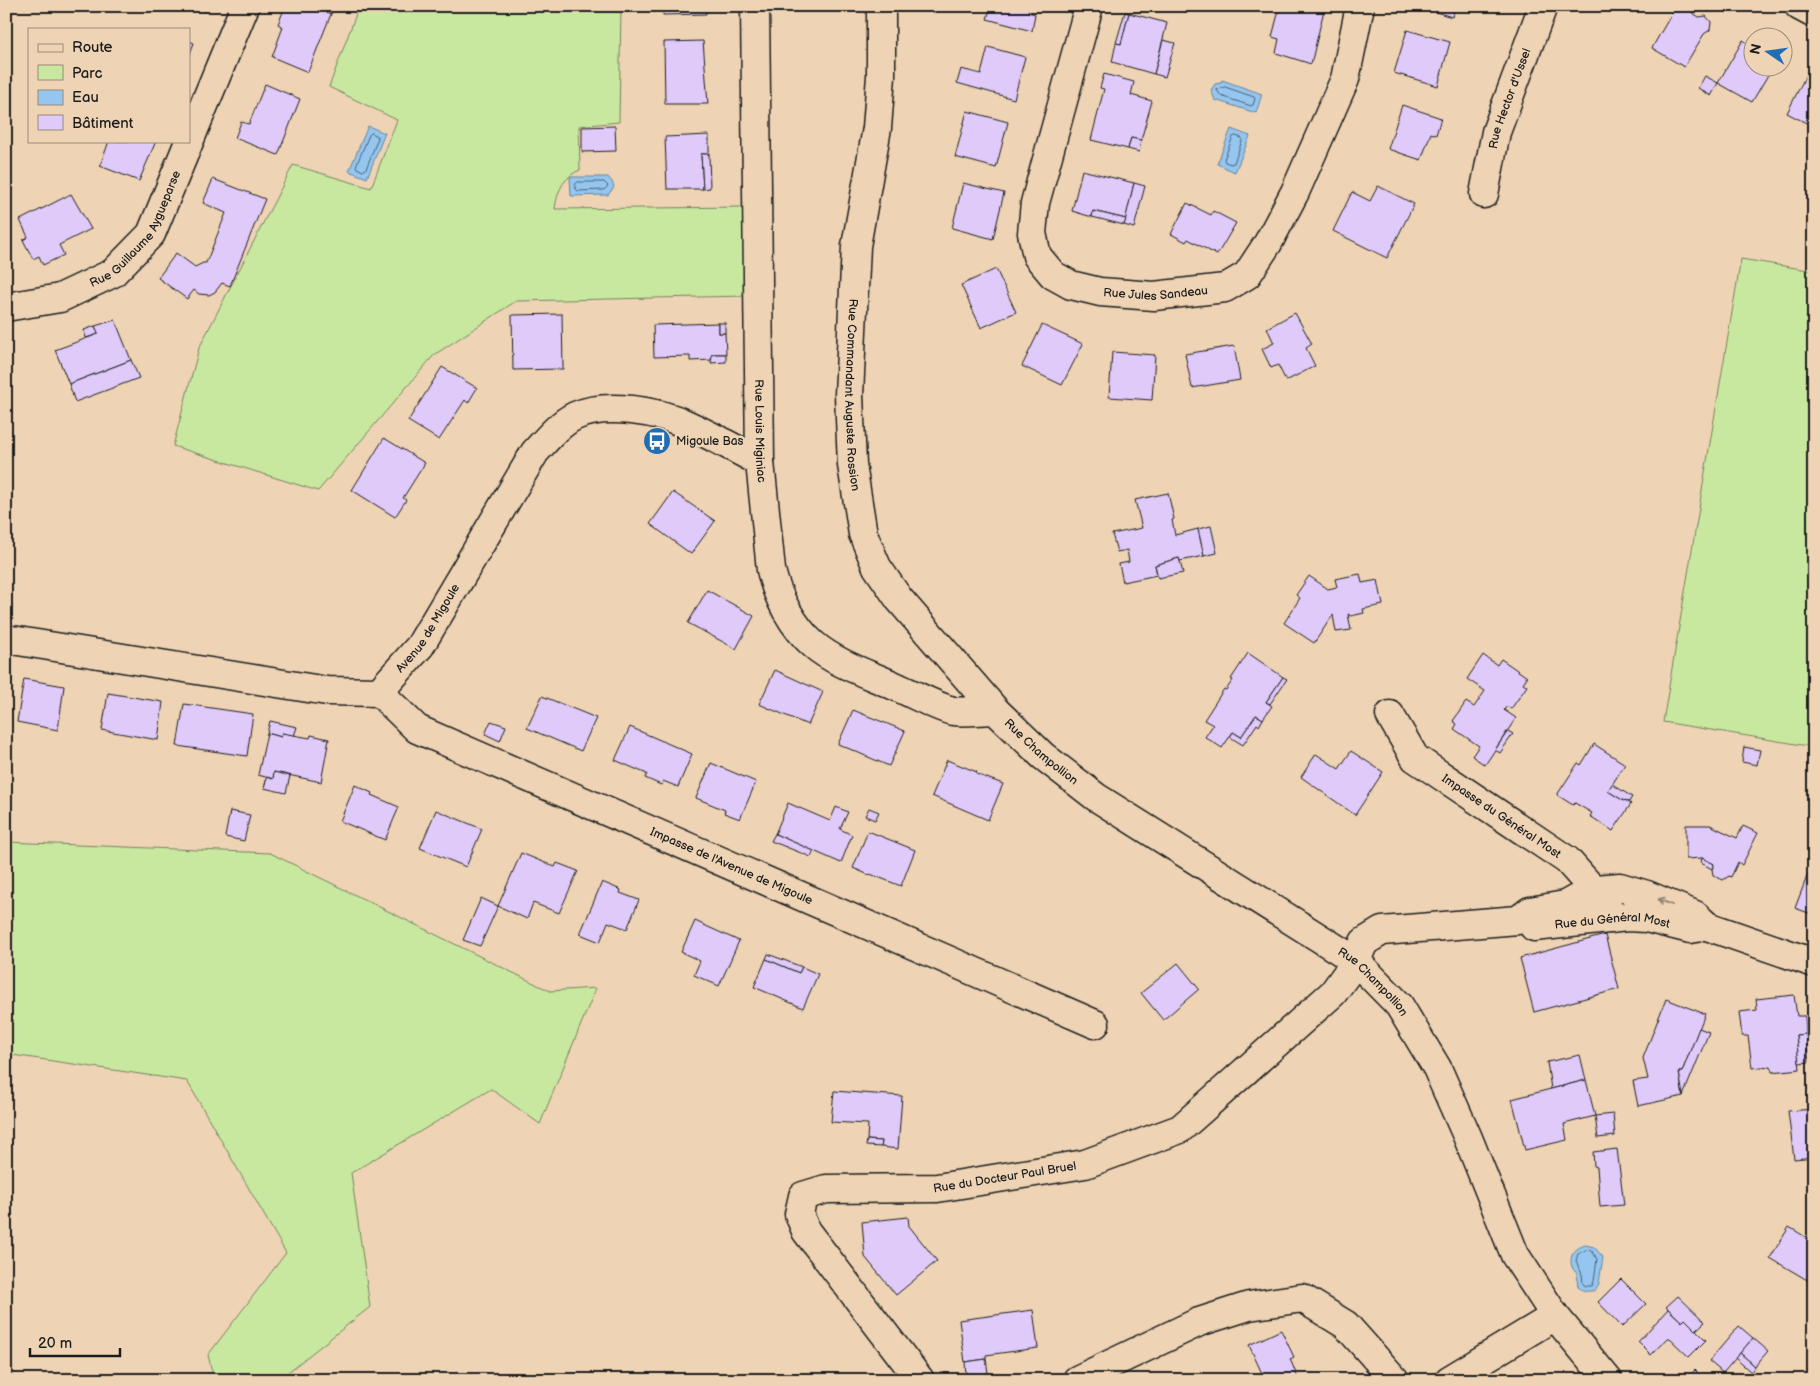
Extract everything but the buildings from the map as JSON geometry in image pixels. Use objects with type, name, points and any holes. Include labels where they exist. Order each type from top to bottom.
[{"type":"street","name":"Rue Guillaume Aygueparse","points":[[190,139],[245,6]]},
{"type":"street","name":"Rue Louis Miginiac","points":[[755,6],[760,462],[771,570],[778,596],[802,632],[815,645],[845,663],[953,710],[995,710]]},
{"type":"street","name":"Rue Commandant Auguste Rossion","points":[[881,6],[881,76],[877,128],[856,246],[851,331],[849,395],[852,455],[858,504],[863,534],[877,567],[899,600],[995,710]]},
{"type":"street","name":"Rue Jules Sandeau","points":[[1089,6],[1035,203],[1032,233],[1037,256],[1053,275],[1071,285],[1100,292],[1154,296],[1225,288],[1247,275],[1268,243],[1295,192],[1345,79],[1360,6]]},
{"type":"street","name":"Rue Hector d'Ussel","points":[[1484,194],[1496,132],[1543,6]]},
{"type":"street","points":[[1798,6],[1814,14]]},
{"type":"street","name":"Rue Guillaume Aygueparse","points":[[6,307],[60,298],[112,274],[151,234],[189,142]]},
{"type":"street","name":"Avenue de Migoule","points":[[379,692],[420,646],[536,452],[561,426],[576,416],[614,408],[656,415],[686,424],[760,462]]},
{"type":"street","points":[[6,639],[327,691],[379,692]]},
{"type":"street","name":"Impasse de l'Avenue de Migoule","points":[[379,692],[417,729],[1095,1024]]},
{"type":"street","name":"Rue Champollion","points":[[995,710],[1043,756],[1096,797],[1356,961],[1400,1005],[1437,1068],[1468,1138],[1515,1255],[1555,1316],[1608,1380]]},
{"type":"street","name":"Impasse du Général Most","points":[[1390,715],[1415,758],[1567,860],[1607,905],[1611,919]]},
{"type":"street","name":"Rue du Général Most","points":[[1356,961],[1364,942],[1382,931],[1518,920],[1530,911],[1564,905],[1594,889],[1620,887],[1648,895],[1694,915],[1707,926],[1814,963]]},
{"type":"street","name":"Rue du Général Most","points":[[1518,920],[1530,927],[1627,917],[1646,918],[1690,929],[1707,926]]},
{"type":"street","name":"Rue du Docteur Paul Bruel","points":[[920,1380],[806,1231],[799,1214],[803,1196],[826,1189],[938,1188],[1085,1164],[1180,1129],[1333,993],[1356,961]]},
{"type":"street","points":[[1077,1380],[1199,1322],[1249,1306],[1302,1298],[1346,1325],[1395,1380]]},
{"type":"street","points":[[1449,1380],[1555,1316]]},
{"type":"green space","points":[[359,6],[621,6],[619,122],[579,126],[580,170],[565,181],[557,197],[555,209],[744,207],[746,296],[516,301],[434,355],[318,491],[173,446],[199,348],[293,165],[371,188],[397,120],[329,87]]},
{"type":"green space","points":[[1741,259],[1814,271],[1814,747],[1663,722]]},
{"type":"green space","points":[[6,842],[270,853],[550,991],[596,988],[540,1124],[491,1089],[351,1173],[370,1307],[278,1380],[214,1380],[208,1355],[286,1253],[187,1081],[6,1054]]},
{"type":"water","points":[[1222,80],[1262,94],[1256,113],[1215,100],[1211,90],[1215,84],[1221,83]]},
{"type":"water","points":[[368,126],[385,133],[367,178],[349,171]]},
{"type":"water","points":[[1231,129],[1250,136],[1235,172],[1217,164]]},
{"type":"water","points":[[570,177],[608,177],[614,187],[608,195],[571,196]]},
{"type":"water","points":[[1586,1245],[1594,1247],[1603,1257],[1599,1283],[1596,1290],[1591,1291],[1584,1291],[1578,1287],[1577,1274],[1572,1268],[1571,1263],[1574,1252]]},
{"type":"place","name":"Migoule Bas","points":[[657,441]]}]
